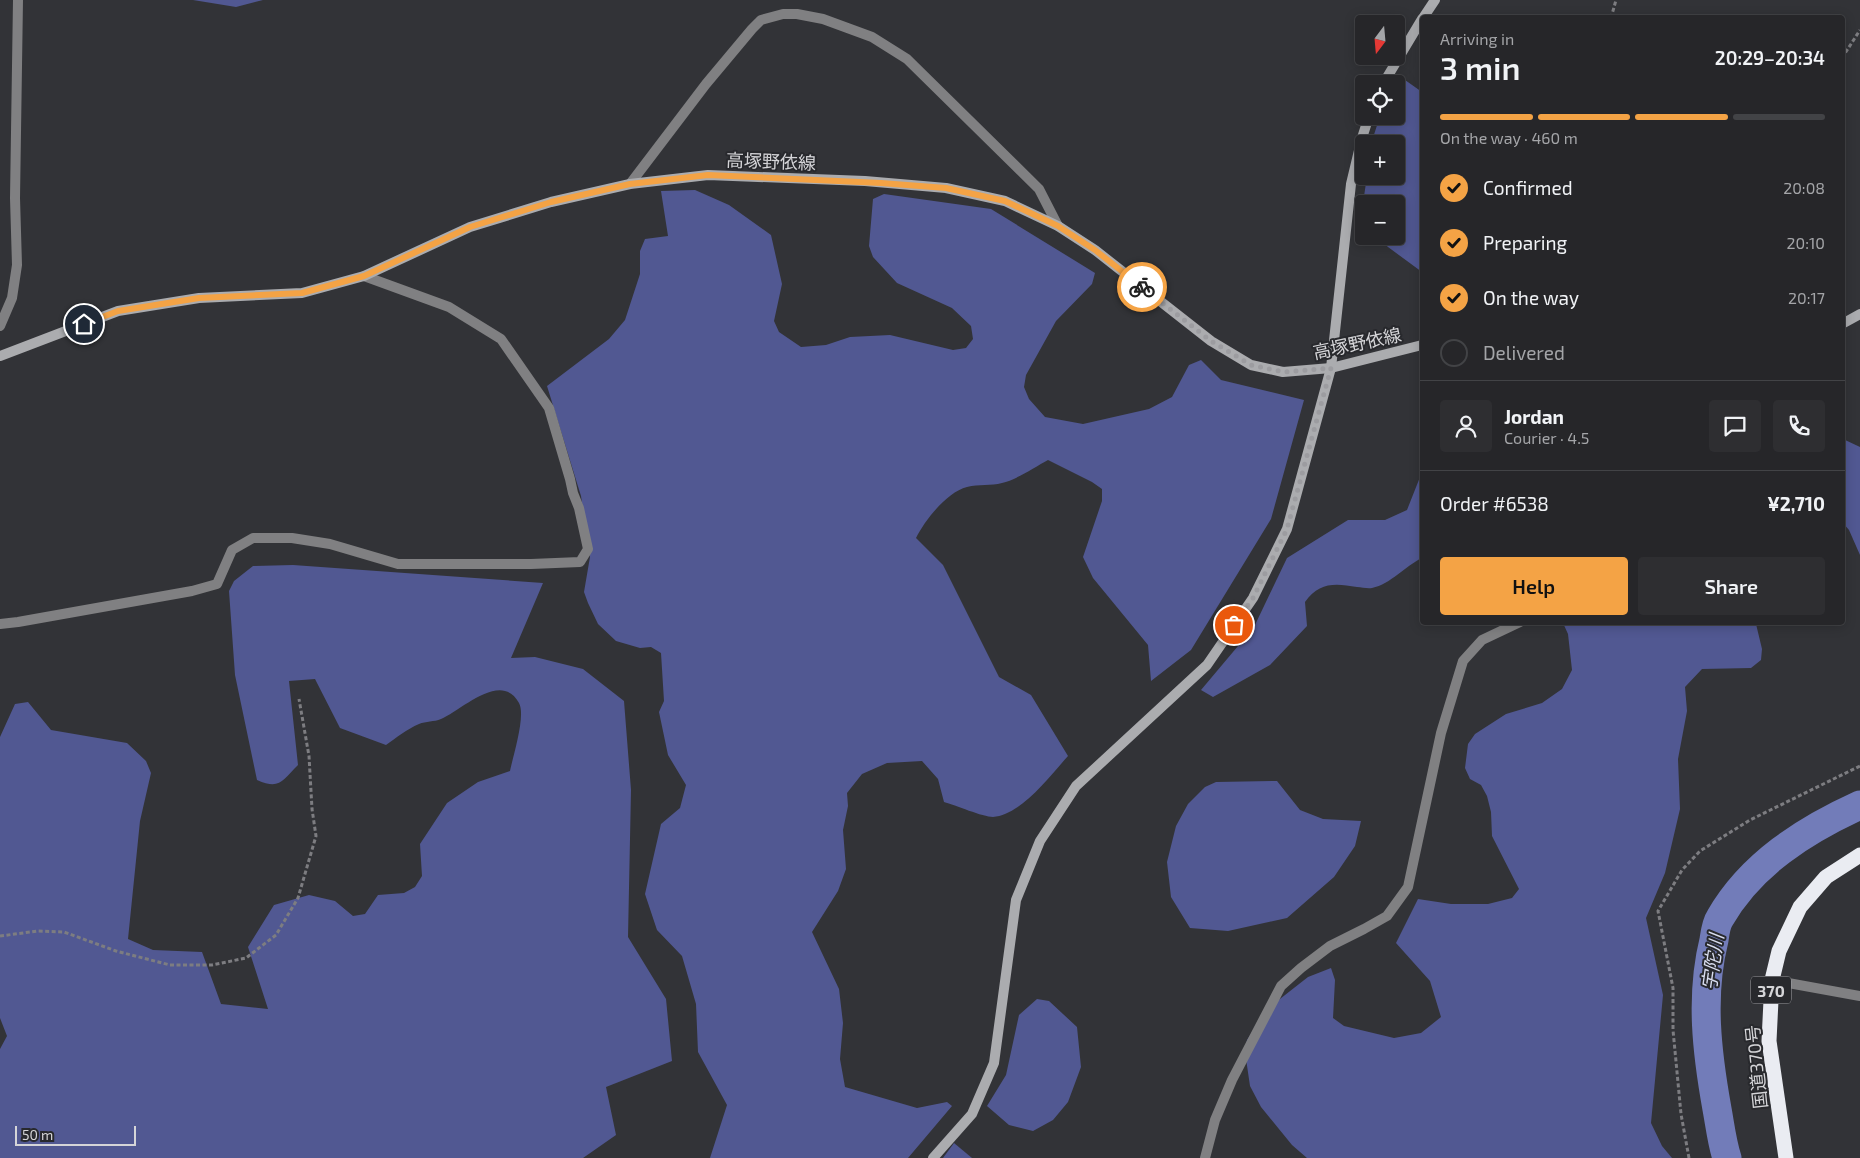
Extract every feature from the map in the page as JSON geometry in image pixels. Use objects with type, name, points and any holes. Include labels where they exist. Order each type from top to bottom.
[{"type":"highway","name":"国道370号","points":[[1786,1158],[1769,1041],[1772,980],[1779,951],[1800,907],[1826,877],[1860,855]]},
{"type":"main road","points":[[1425,15],[1435,0]]},
{"type":"main road","points":[[1389,75],[1418,34]]},
{"type":"main road","points":[[933,1158],[972,1114],[994,1063],[1016,900],[1040,841],[1076,786],[1207,665],[1253,598],[1287,529],[1331,368],[1351,184],[1367,125]]},
{"type":"main road","name":"高塚野依線","points":[[0,356],[118,311],[199,298],[302,293],[364,276],[470,227],[551,202],[630,184],[708,175],[865,181],[946,188],[1005,201],[1058,226],[1095,250],[1211,341],[1251,365],[1284,372],[1331,368],[1420,346]]},
{"type":"main road","points":[[1845,322],[1860,314]]},
{"type":"street","points":[[0,326],[12,298],[17,265],[15,198],[18,0]]},
{"type":"street","points":[[630,184],[706,84],[752,29],[761,20],[783,14],[798,14],[823,19],[872,37],[907,59],[1039,189],[1058,226]]},
{"type":"street","points":[[0,624],[183,593],[217,584],[232,550],[253,538],[292,538],[330,544],[398,564],[580,562],[588,549],[549,408],[501,339],[449,307],[364,276]]},
{"type":"street","points":[[1205,1158],[1215,1120],[1232,1080],[1281,986],[1330,946],[1387,916],[1408,887],[1441,733],[1463,661],[1482,640],[1514,625]]},
{"type":"street","points":[[1772,980],[1860,996]]},
{"type":"path","points":[[1612,15],[1616,0]]},
{"type":"path","points":[[1845,53],[1860,30]]},
{"type":"path","points":[[0,936],[38,931],[64,932],[116,952],[170,965],[212,965],[246,958],[276,935],[298,898],[316,836],[312,809],[309,756],[300,699]]},
{"type":"path","points":[[1689,1158],[1681,1114],[1673,1030],[1673,988],[1658,911],[1682,870],[1700,851],[1750,820],[1860,766]]},
{"type":"shaded area","points":[[193,0],[263,0],[236,7]]},
{"type":"shaded area","points":[[1405,80],[1420,91],[1420,271],[1386,245],[1405,245],[1405,195],[1364,195],[1366,185],[1405,185],[1405,135],[1374,135],[1377,125],[1405,125]]},
{"type":"shaded area","points":[[695,190],[729,205],[771,235],[782,284],[774,321],[779,332],[801,347],[826,345],[850,337],[890,335],[953,350],[966,348],[973,339],[971,326],[952,308],[897,283],[873,257],[869,246],[873,199],[884,194],[991,209],[1095,273],[1092,284],[1056,321],[1026,375],[1024,387],[1029,399],[1045,417],[1083,424],[1149,409],[1172,397],[1189,365],[1201,360],[1221,380],[1304,400],[1271,519],[1191,650],[1151,681],[1148,645],[1093,578],[1083,557],[1102,501],[1102,489],[1092,482],[1048,460],[1007,481],[971,486],[959,490],[937,508],[916,538],[943,565],[999,677],[1031,695],[1068,756],[1044,784],[1024,802],[1004,815],[993,817],[944,802],[938,779],[922,761],[887,763],[862,774],[847,793],[848,806],[843,830],[846,869],[838,891],[812,932],[839,989],[843,1023],[840,1059],[845,1087],[917,1108],[947,1102],[952,1106],[908,1158],[710,1158],[727,1105],[698,1052],[696,1004],[682,956],[657,930],[645,894],[661,824],[680,808],[686,785],[668,755],[659,712],[664,701],[661,653],[651,647],[640,648],[616,641],[598,624],[588,603],[584,592],[590,557],[581,496],[547,386],[609,339],[625,320],[640,274],[640,251],[645,239],[668,236],[661,191]]},
{"type":"shaded area","points":[[1845,440],[1860,447],[1860,555],[1845,525]]},
{"type":"shaded area","points":[[1420,477],[1420,559],[1392,579],[1372,588],[1342,585],[1322,587],[1310,595],[1305,602],[1307,626],[1270,665],[1213,697],[1201,690],[1254,627],[1287,558],[1348,520],[1385,520],[1407,510]]},
{"type":"shaded area","points":[[293,565],[543,583],[511,658],[535,657],[583,669],[624,701],[631,790],[628,937],[666,999],[672,1061],[606,1087],[616,1135],[583,1158],[0,1158],[0,1049],[7,1036],[0,1018],[0,737],[15,704],[28,702],[51,730],[127,743],[146,761],[151,773],[140,821],[128,939],[153,950],[202,952],[221,1004],[268,1009],[248,947],[274,905],[309,895],[335,901],[353,916],[365,914],[378,895],[404,893],[415,887],[422,876],[420,844],[447,803],[478,782],[510,771],[521,717],[519,703],[511,694],[502,690],[492,691],[441,719],[415,726],[386,745],[340,728],[315,679],[289,681],[298,765],[276,784],[257,780],[235,675],[229,591],[234,581],[253,566]]},
{"type":"shaded area","points":[[1564,625],[1756,625],[1762,649],[1761,660],[1751,668],[1702,669],[1685,687],[1687,711],[1678,759],[1680,809],[1665,873],[1646,918],[1663,995],[1651,1123],[1662,1146],[1672,1158],[1307,1158],[1292,1145],[1261,1107],[1250,1086],[1245,1052],[1247,1040],[1267,1009],[1308,977],[1331,968],[1335,980],[1333,1018],[1344,1026],[1394,1038],[1421,1033],[1441,1017],[1430,981],[1396,943],[1418,899],[1451,904],[1488,904],[1512,898],[1519,889],[1492,836],[1491,812],[1487,796],[1481,785],[1470,779],[1465,768],[1468,744],[1475,734],[1506,714],[1542,703],[1562,689],[1572,670],[1568,634]]},
{"type":"shaded area","points":[[1277,781],[1300,810],[1323,819],[1361,821],[1355,846],[1334,877],[1287,918],[1228,931],[1190,928],[1171,897],[1167,862],[1176,826],[1188,804],[1205,787],[1216,782]]},
{"type":"shaded area","points":[[1037,999],[1049,1001],[1077,1027],[1081,1067],[1068,1102],[1053,1120],[1033,1131],[1009,1125],[987,1106],[1006,1075],[1019,1015]]},
{"type":"shaded area","points":[[954,1143],[972,1158],[943,1158]]},
{"type":"waterway","name":"宇陀川","points":[[1727,1158],[1713,1088],[1706,1024],[1707,982],[1718,923],[1733,899],[1763,865],[1819,826],[1860,805]]},
{"type":"way so far","points":[[1142,287],[1211,341],[1251,365],[1284,372],[1331,368],[1287,529],[1253,598],[1234,625]]},
{"type":"route","points":[[84,324],[118,311],[199,298],[302,293],[364,276],[470,227],[551,202],[630,184],[708,175],[865,181],[946,188],[1005,201],[1058,226],[1095,250],[1142,287]]}]
